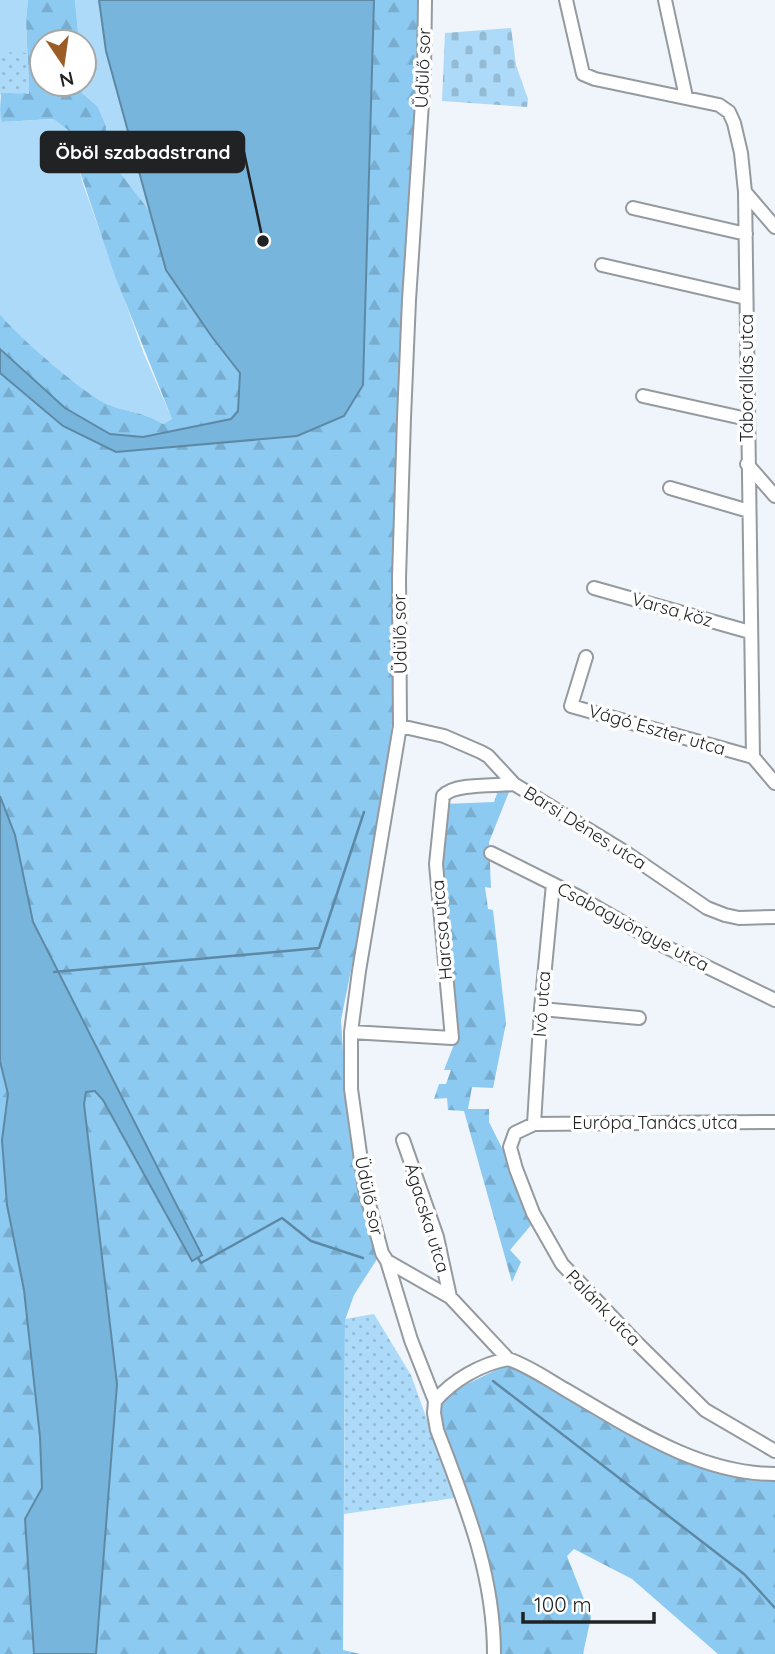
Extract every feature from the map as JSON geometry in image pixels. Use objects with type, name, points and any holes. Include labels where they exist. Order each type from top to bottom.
[{"type":"street","name":"Üdülő sor","points":[[425,0],[424,83],[404,418],[399,578],[400,726],[351,1032],[351,1089],[365,1189],[382,1253],[435,1401],[437,1430],[477,1536],[484,1564],[494,1654]]},
{"type":"street","points":[[566,0],[583,74],[595,79],[686,97],[665,0]]},
{"type":"street","name":"Táborállás utca","points":[[686,97],[719,105],[729,112],[741,153],[746,234],[753,757]]},
{"type":"street","points":[[744,192],[775,227]]},
{"type":"street","points":[[633,208],[746,234]]},
{"type":"street","points":[[602,265],[747,298]]},
{"type":"street","points":[[643,396],[747,419]]},
{"type":"street","points":[[747,464],[775,496]]},
{"type":"street","points":[[670,488],[749,511]]},
{"type":"street","name":"Varsa köz","points":[[594,588],[750,632]]},
{"type":"street","name":"Vágó Eszter utca","points":[[586,657],[570,706],[753,757]]},
{"type":"street","name":"Barsi Dénes utca","points":[[400,726],[444,736],[488,756],[514,784],[625,852],[707,908],[739,918],[775,917]]},
{"type":"street","points":[[753,757],[775,783]]},
{"type":"street","name":"Harcsa utca","points":[[351,1032],[452,1038],[436,864],[443,796],[454,787],[514,784]]},
{"type":"street","name":"Csabagyöngye utca","points":[[491,853],[660,944],[775,1000]]},
{"type":"street","name":"Ivó utca","points":[[534,1124],[553,884]]},
{"type":"street","points":[[541,1009],[639,1018]]},
{"type":"street","name":"Európa Tanács utca","points":[[534,1124],[775,1122]]},
{"type":"street","name":"Palánk utca","points":[[534,1124],[515,1133],[510,1147],[533,1213],[562,1265],[632,1339],[705,1410],[775,1451]]},
{"type":"street","name":"Ágacska utca","points":[[403,1140],[437,1237],[450,1297]]},
{"type":"street","points":[[387,1261],[450,1297],[509,1359],[659,1443],[707,1463],[760,1474],[775,1474]]},
{"type":"street","points":[[435,1401],[446,1387],[481,1368],[509,1359]]},
{"type":"green space","points":[[0,0],[28,0],[28,94],[0,95]]},
{"type":"green space","points":[[28,0],[75,0],[78,28],[28,28],[28,69],[26,20]]},
{"type":"green space","points":[[75,0],[99,0],[106,51],[151,213],[105,153],[106,126],[98,107],[88,98],[98,98],[98,28],[78,28]]},
{"type":"green space","points":[[374,0],[420,0],[396,670],[387,791],[341,1020],[347,1114],[377,1259],[354,1295],[345,1320],[343,1650],[360,1654],[96,1654],[117,1384],[84,1104],[86,1092],[95,1091],[103,1100],[191,1261],[202,1255],[33,922],[15,835],[0,796],[0,373],[63,426],[116,452],[297,436],[344,416],[363,385]]},
{"type":"green space","points":[[511,28],[516,65],[528,99],[527,107],[442,101],[445,33]]},
{"type":"green space","points":[[2,52],[28,53],[28,94],[1,93]]},
{"type":"green space","points":[[1,93],[28,93],[28,98],[88,98],[98,107],[106,126],[105,153],[151,213],[166,270],[240,373],[238,411],[231,419],[143,437],[110,434],[65,408],[0,349],[0,314],[51,363],[97,398],[163,424],[172,419],[115,276],[68,130],[53,119],[2,122]]},
{"type":"green space","points":[[0,110],[3,122],[53,119],[68,130],[83,184],[144,354],[172,419],[163,424],[97,399],[51,363],[0,314]]},
{"type":"green space","points":[[511,787],[489,842],[491,888],[485,887],[488,909],[493,910],[506,1023],[493,1088],[472,1087],[468,1109],[489,1109],[489,1122],[512,1168],[518,1196],[532,1224],[510,1250],[521,1262],[512,1282],[464,1111],[448,1110],[447,1098],[434,1099],[439,1084],[446,1084],[451,1070],[444,1070],[455,1042],[439,865],[444,804],[494,802],[499,788]]},
{"type":"green space","points":[[0,1061],[8,1094],[2,1140],[7,1205],[24,1290],[40,1437],[42,1488],[25,1519],[34,1654],[0,1654]]},
{"type":"green space","points":[[374,1314],[411,1375],[455,1498],[344,1514],[345,1319]]},
{"type":"green space","points":[[510,1363],[707,1463],[775,1477],[775,1654],[718,1654],[632,1579],[574,1549],[567,1556],[591,1617],[583,1654],[496,1654],[488,1572],[433,1406],[449,1393]]},
{"type":"shaded area","points":[[99,0],[374,0],[363,385],[344,416],[297,436],[116,452],[63,426],[0,373],[0,349],[65,408],[110,434],[143,437],[231,419],[238,411],[240,373],[166,270],[106,51]]},
{"type":"shaded area","points":[[0,796],[15,835],[33,922],[202,1255],[192,1261],[103,1100],[95,1091],[86,1092],[84,1104],[117,1384],[96,1654],[34,1654],[25,1519],[42,1488],[40,1437],[24,1290],[7,1205],[2,1140],[8,1094],[0,1061]]},
{"type":"waterway","points":[[54,972],[319,948],[364,812]]},
{"type":"waterway","points":[[198,1258],[201,1263],[282,1218],[311,1241],[363,1258]]},
{"type":"waterway","points":[[493,1381],[744,1574],[775,1608]]},
{"type":"place","name":"Öböl szabadstrand","points":[[263,241]]}]
